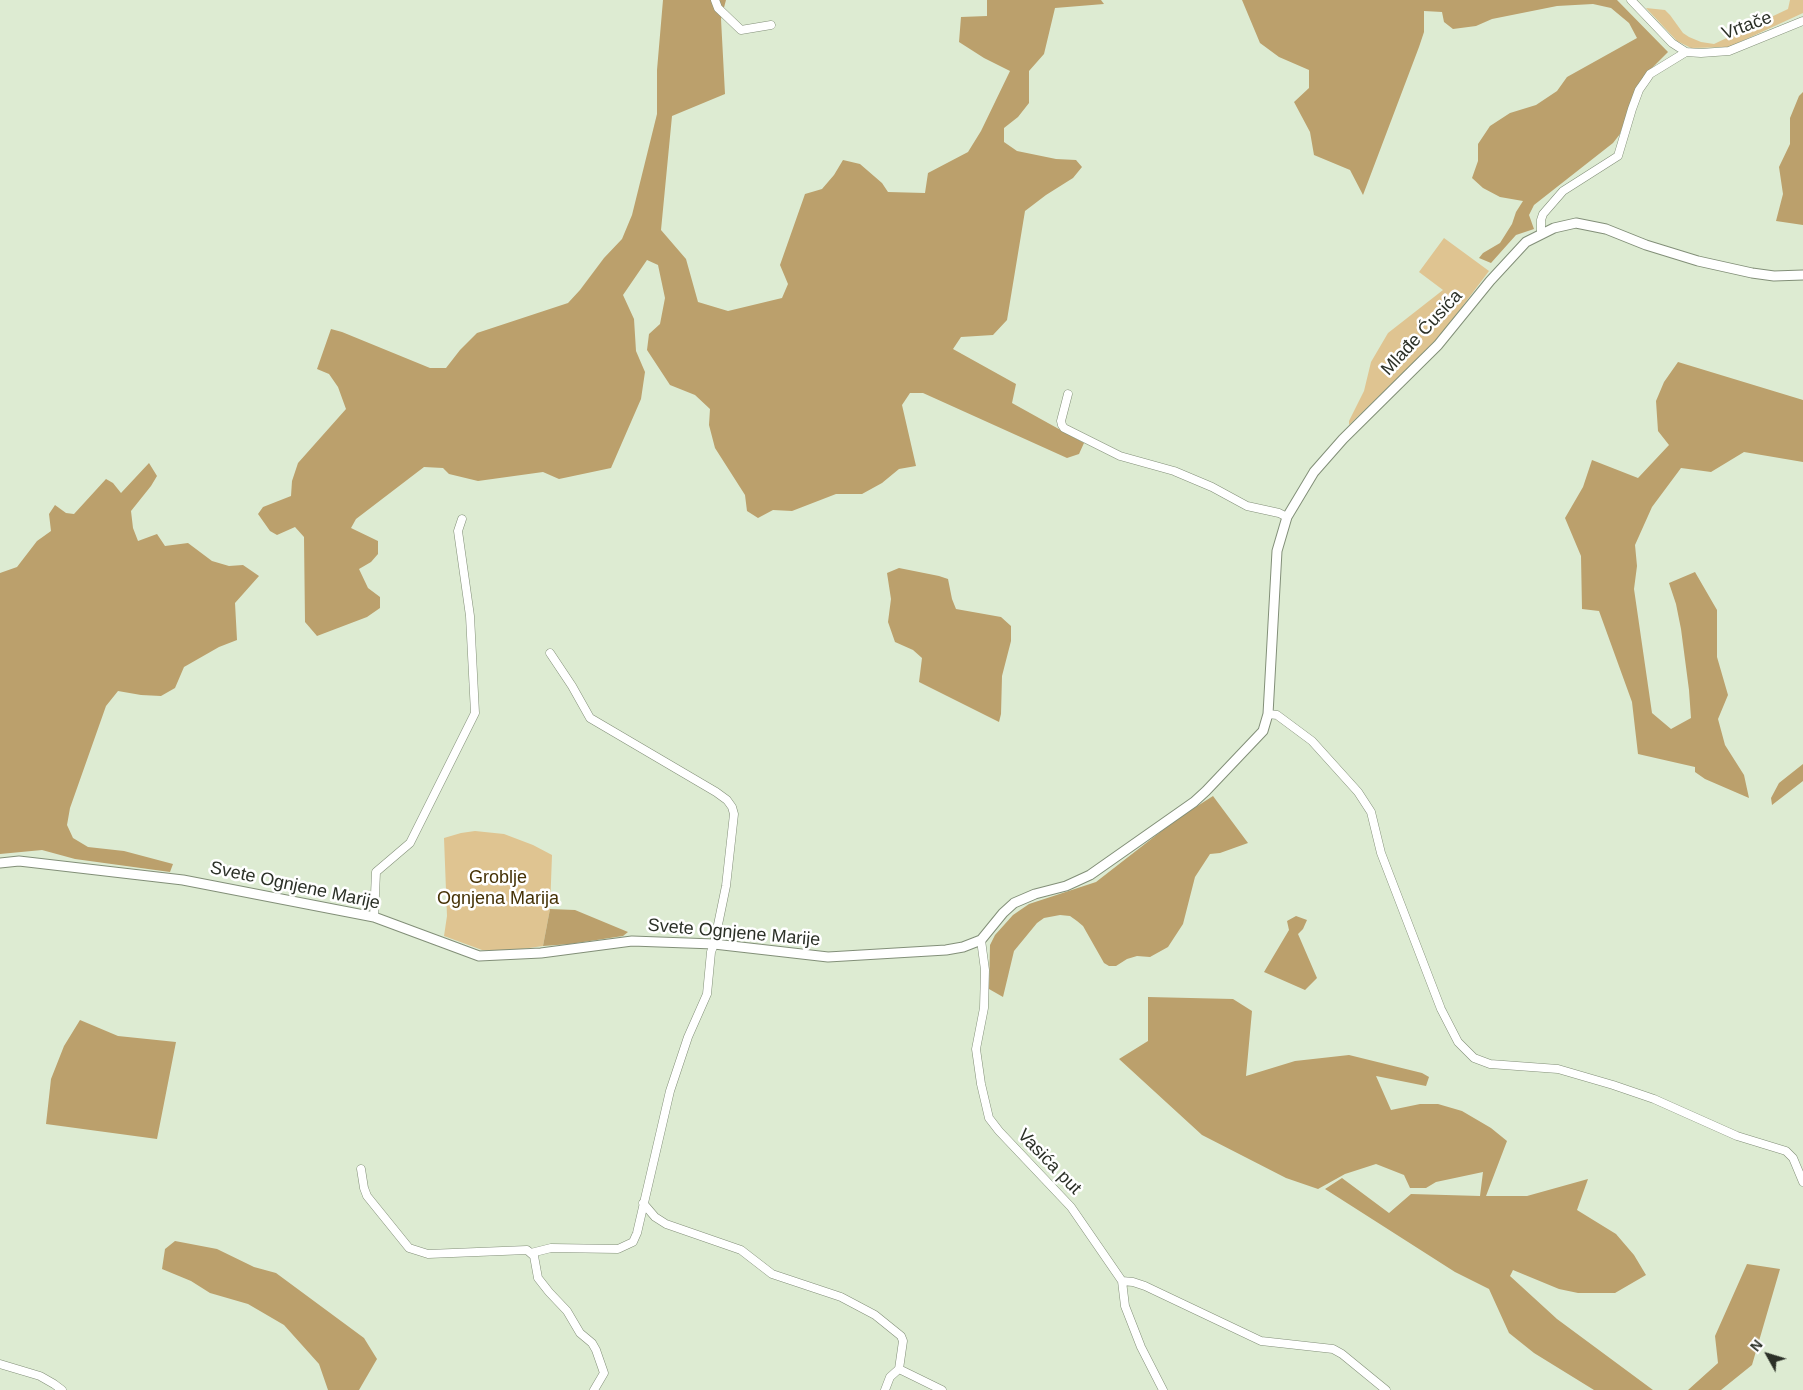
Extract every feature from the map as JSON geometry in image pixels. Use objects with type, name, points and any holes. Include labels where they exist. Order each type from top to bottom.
[{"type":"street","points":[[716,0],[718,8],[741,30],[771,25]]},
{"type":"street","points":[[1541,234],[1541,220],[1544,214],[1563,191],[1618,156],[1639,90],[1650,74],[1686,52],[1672,44],[1631,0]]},
{"type":"street","name":"Vrtače","points":[[1686,52],[1730,51],[1803,21]]},
{"type":"street","name":"Mlađe Ćusića","points":[[1268,714],[1277,551],[1287,517],[1314,472],[1349,431],[1438,344],[1511,257],[1526,242],[1541,234],[1576,223],[1592,225],[1698,261],[1762,275],[1803,275]]},
{"type":"street","points":[[1068,394],[1061,421],[1064,428],[1120,456],[1174,472],[1212,487],[1247,506],[1279,513],[1287,517]]},
{"type":"street","points":[[374,917],[376,872],[410,843],[474,713],[470,616],[458,531],[462,519]]},
{"type":"street","points":[[531,1253],[551,1248],[618,1249],[633,1242],[637,1233],[670,1091],[688,1038],[707,994],[710,952],[714,944],[726,886],[734,814],[732,806],[716,792],[590,718],[550,653]]},
{"type":"street","points":[[981,940],[1003,913],[1014,903],[1035,894],[1066,886],[1090,875],[1194,802],[1206,792],[1263,731],[1268,714],[1277,715],[1312,741],[1358,792],[1371,812],[1381,853],[1441,1009],[1458,1042],[1474,1058],[1490,1064],[1558,1069],[1654,1099],[1737,1136],[1786,1152],[1793,1158],[1803,1182]]},
{"type":"street","name":"Svete Ognjene Marije","points":[[0,862],[19,861],[183,880],[374,917],[479,956],[541,953],[632,941],[714,944],[828,957],[946,950],[962,947],[981,940]]},
{"type":"street","name":"Vasića put","points":[[981,940],[985,970],[984,1008],[976,1049],[981,1084],[989,1118],[999,1131],[1072,1207],[1122,1281],[1125,1306],[1141,1347],[1163,1390]]},
{"type":"street","points":[[361,1169],[367,1196],[409,1248],[428,1254],[527,1250],[531,1253],[534,1256],[538,1278],[568,1311],[580,1333],[592,1343],[596,1350],[604,1373],[594,1390]]},
{"type":"street","points":[[643,1203],[655,1216],[666,1224],[741,1250],[772,1274],[841,1297],[875,1315],[901,1336],[903,1341],[899,1369],[890,1377],[885,1390]]},
{"type":"street","points":[[1122,1281],[1145,1286],[1261,1341],[1333,1349],[1342,1354],[1386,1390]]},
{"type":"street","points":[[0,1364],[40,1376],[62,1390]]},
{"type":"street","points":[[899,1369],[942,1390]]},
{"type":"green space","points":[[1790,0],[1803,0],[1803,13],[1729,47],[1691,48],[1677,41],[1646,8],[1665,10],[1683,33],[1701,42],[1714,44],[1788,9]]},
{"type":"green space","points":[[1444,238],[1489,271],[1437,340],[1349,425],[1349,421],[1364,391],[1371,362],[1388,333],[1443,290],[1419,272]]},
{"type":"green space","name":"Groblje Ognjena Marija","points":[[475,831],[504,834],[533,845],[552,855],[550,909],[543,946],[501,952],[482,950],[444,936],[447,916],[444,838]]},
{"type":"shaded area","points":[[663,0],[726,0],[721,19],[725,94],[672,116],[661,230],[686,259],[698,302],[728,311],[782,298],[788,284],[780,265],[805,194],[822,189],[834,175],[843,160],[860,164],[882,183],[888,192],[925,193],[928,173],[968,152],[981,131],[1010,71],[984,58],[959,42],[961,17],[987,16],[987,0],[1101,0],[1104,4],[1055,8],[1044,54],[1029,71],[1029,103],[1018,117],[1004,128],[1004,142],[1017,151],[1056,159],[1076,160],[1082,167],[1073,178],[1025,211],[1007,320],[993,335],[961,337],[953,349],[1016,384],[1012,403],[1084,443],[1079,454],[1067,458],[923,393],[910,393],[902,405],[916,466],[899,469],[882,483],[862,494],[836,494],[792,511],[773,510],[758,518],[747,511],[745,495],[715,448],[709,425],[710,409],[695,395],[670,385],[647,350],[649,334],[660,324],[665,298],[658,265],[647,260],[623,295],[634,319],[636,351],[645,372],[641,399],[611,468],[559,479],[543,472],[478,481],[449,474],[443,468],[424,467],[356,519],[351,528],[378,541],[378,554],[371,562],[359,569],[368,588],[380,597],[380,608],[367,617],[317,636],[305,622],[304,537],[295,527],[277,535],[270,531],[258,514],[263,507],[291,496],[292,481],[298,463],[346,409],[338,387],[329,374],[317,369],[331,329],[430,368],[446,368],[477,333],[568,303],[604,258],[622,239],[632,215],[657,114],[657,70]]},
{"type":"shaded area","points":[[1242,0],[1617,0],[1668,52],[1640,83],[1632,99],[1620,134],[1613,143],[1534,205],[1529,215],[1534,229],[1516,235],[1491,263],[1479,258],[1483,253],[1500,243],[1523,201],[1500,197],[1483,188],[1472,178],[1478,161],[1478,144],[1490,126],[1510,113],[1536,105],[1557,91],[1567,77],[1637,38],[1629,23],[1611,8],[1593,4],[1557,6],[1492,19],[1476,26],[1453,29],[1444,22],[1442,12],[1424,11],[1424,32],[1363,195],[1350,170],[1314,155],[1310,132],[1294,102],[1309,88],[1309,70],[1279,57],[1260,43]]},
{"type":"shaded area","points":[[1803,92],[1803,225],[1776,221],[1783,194],[1779,167],[1790,144],[1790,118],[1799,96]]},
{"type":"shaded area","points":[[1678,362],[1803,400],[1803,462],[1744,452],[1711,472],[1681,468],[1652,507],[1635,545],[1637,566],[1634,589],[1652,713],[1671,729],[1691,718],[1681,629],[1669,583],[1695,572],[1717,610],[1717,657],[1728,695],[1718,719],[1725,745],[1744,775],[1749,798],[1705,779],[1695,772],[1695,767],[1638,754],[1632,702],[1599,611],[1582,609],[1581,556],[1565,518],[1583,487],[1592,460],[1638,478],[1669,445],[1658,431],[1656,401],[1664,382]]},
{"type":"shaded area","points":[[149,463],[157,476],[131,511],[133,528],[138,541],[157,534],[165,546],[188,543],[212,561],[229,566],[243,565],[259,576],[235,603],[237,640],[219,647],[184,667],[175,688],[161,696],[118,691],[106,706],[70,808],[67,825],[73,838],[88,847],[124,851],[173,864],[170,872],[75,859],[42,850],[0,854],[0,573],[17,567],[37,541],[51,531],[49,514],[55,505],[66,513],[74,514],[106,479],[113,483],[121,493]]},
{"type":"shaded area","points":[[899,568],[948,579],[956,609],[1001,617],[1011,626],[1011,641],[1002,676],[999,722],[919,682],[922,658],[913,650],[895,642],[888,622],[891,599],[887,573]]},
{"type":"shaded area","points":[[1803,764],[1803,781],[1772,805],[1771,798],[1779,783]]},
{"type":"shaded area","points":[[1213,796],[1248,843],[1220,853],[1210,854],[1195,877],[1183,924],[1168,947],[1150,957],[1137,956],[1127,959],[1116,966],[1109,966],[1104,963],[1083,926],[1077,921],[1070,916],[1060,915],[1044,918],[1037,923],[1014,951],[1003,997],[989,989],[990,945],[995,935],[1013,915],[1029,904],[1096,882],[1177,819]]},
{"type":"shaded area","points":[[550,909],[575,910],[628,932],[623,936],[543,946]]},
{"type":"shaded area","points":[[1296,916],[1307,920],[1303,929],[1298,934],[1317,978],[1305,990],[1264,972],[1289,930],[1287,921]]},
{"type":"shaded area","points":[[1148,997],[1233,999],[1252,1011],[1246,1076],[1295,1061],[1349,1055],[1422,1073],[1429,1077],[1426,1086],[1376,1076],[1391,1110],[1420,1104],[1438,1104],[1462,1111],[1491,1128],[1507,1141],[1486,1196],[1527,1196],[1588,1179],[1577,1210],[1616,1234],[1634,1255],[1646,1275],[1615,1293],[1578,1293],[1559,1289],[1513,1270],[1510,1276],[1557,1319],[1653,1390],[1594,1390],[1534,1353],[1509,1333],[1489,1289],[1455,1272],[1325,1189],[1342,1178],[1389,1213],[1411,1194],[1480,1196],[1483,1172],[1436,1182],[1426,1188],[1410,1188],[1404,1175],[1376,1164],[1345,1174],[1318,1189],[1286,1178],[1202,1135],[1119,1059],[1148,1041]]},
{"type":"shaded area","points":[[80,1020],[118,1036],[176,1042],[157,1139],[46,1124],[51,1079],[64,1046]]},
{"type":"shaded area","points":[[175,1241],[217,1249],[254,1267],[276,1273],[364,1338],[377,1359],[359,1390],[328,1390],[319,1364],[284,1325],[248,1304],[210,1293],[191,1281],[162,1269],[165,1249]]},
{"type":"shaded area","points":[[1747,1264],[1780,1269],[1752,1365],[1721,1390],[1688,1390],[1718,1363],[1715,1336]]}]
